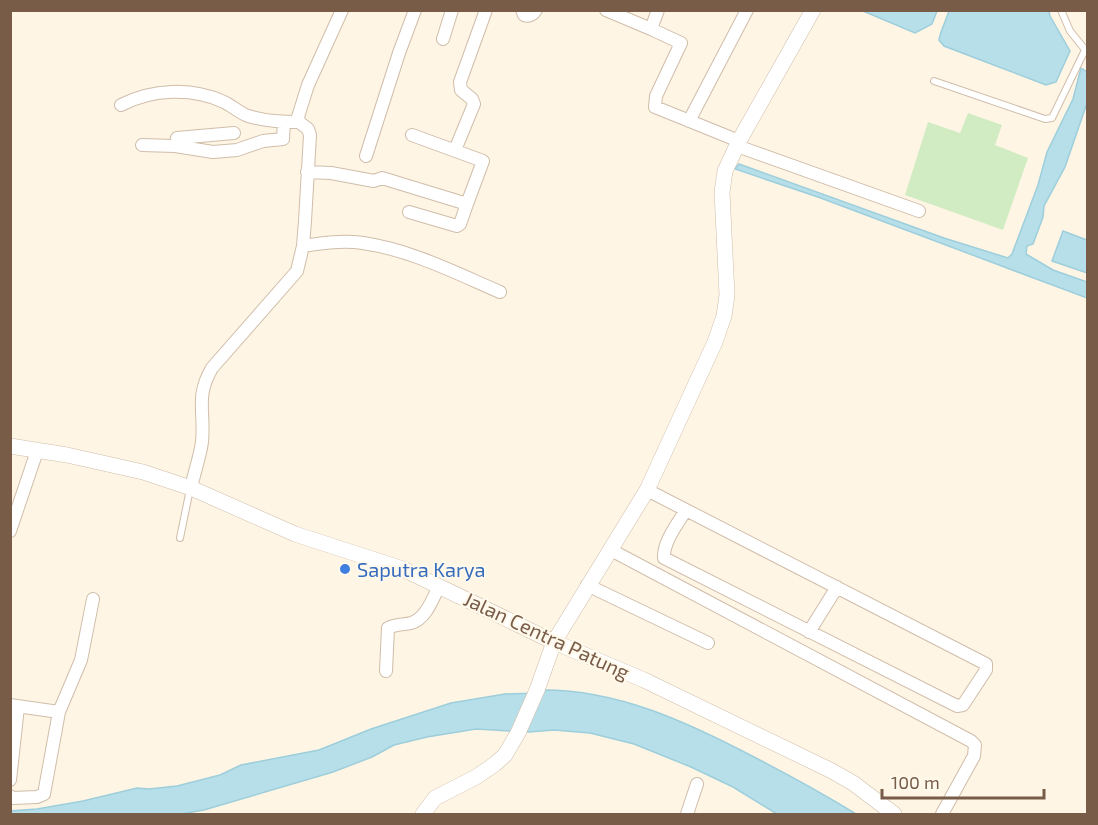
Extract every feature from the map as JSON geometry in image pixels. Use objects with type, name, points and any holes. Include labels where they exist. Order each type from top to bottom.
[{"type":"street","points":[[299,122],[300,109],[308,85],[342,10]]},
{"type":"street","points":[[366,156],[399,53],[416,10]]},
{"type":"street","points":[[443,39],[452,10]]},
{"type":"street","points":[[455,150],[474,104],[462,90],[460,82],[486,10]]},
{"type":"street","points":[[522,10],[527,16],[536,10]]},
{"type":"street","points":[[606,10],[681,43],[656,96],[655,107],[738,144],[919,211]]},
{"type":"street","points":[[651,29],[658,10]]},
{"type":"street","points":[[689,121],[747,10]]},
{"type":"street","points":[[423,814],[435,798],[476,777],[505,755],[518,733],[537,690],[554,642],[647,490],[715,342],[723,316],[727,295],[723,180],[738,144],[813,10]]},
{"type":"street","points":[[121,105],[151,93],[195,94],[224,102],[245,115],[267,121],[299,122],[308,129],[310,135],[303,246],[297,271],[212,368],[204,382],[201,397],[202,441],[190,488]]},
{"type":"street","points":[[142,145],[175,146],[198,151],[237,150],[263,141],[283,139],[284,122]]},
{"type":"street","points":[[177,138],[234,133]]},
{"type":"street","points":[[409,212],[457,226],[460,224],[483,161],[412,135]]},
{"type":"street","points":[[307,172],[331,173],[374,181],[382,178],[467,204]]},
{"type":"street","points":[[303,246],[342,242],[382,247],[437,266],[500,292]]},
{"type":"street","name":"Jalan Centra Patung","points":[[10,446],[67,455],[143,472],[190,488],[295,534],[403,569],[554,642],[644,680],[822,766],[853,783],[894,814]]},
{"type":"street","points":[[10,531],[37,451]]},
{"type":"street","points":[[647,490],[837,587],[986,664],[986,670],[963,705],[957,706],[664,558],[663,551],[686,510]]},
{"type":"street","points":[[610,550],[971,741],[975,745],[974,756],[942,814]]},
{"type":"street","points":[[587,585],[708,643]]},
{"type":"street","points":[[386,671],[388,628],[416,621],[423,615],[439,586]]},
{"type":"street","points":[[809,632],[837,587]]},
{"type":"street","points":[[10,796],[13,798],[37,797],[44,794],[59,712],[81,660],[93,599]]},
{"type":"street","points":[[10,780],[14,706],[59,712]]},
{"type":"street","points":[[687,814],[697,784]]},
{"type":"lane","points":[[934,81],[1045,119],[1052,118],[1086,51],[1070,31],[1061,10]]},
{"type":"lane","points":[[180,538],[190,488]]},
{"type":"green space","points":[[968,113],[1002,125],[995,145],[1028,158],[1003,230],[905,195],[928,122],[960,133]]},
{"type":"water","points":[[863,11],[937,11],[932,24],[915,33]]},
{"type":"water","points":[[949,11],[1049,11],[1070,51],[1056,82],[1046,85],[944,46],[939,40]]},
{"type":"water","points":[[1081,68],[1087,72],[1087,103],[1065,167],[1044,206],[1043,217],[1033,244],[1027,246],[1026,254],[1053,270],[1087,282],[1087,298],[818,197],[735,169],[739,164],[944,238],[1008,258],[1012,254],[1038,185],[1047,152],[1073,99]]},
{"type":"water","points":[[1063,231],[1087,240],[1087,273],[1052,261]]},
{"type":"water","points":[[544,690],[572,691],[599,696],[651,710],[677,720],[727,743],[856,814],[777,814],[733,787],[691,767],[634,744],[590,733],[476,729],[394,745],[372,757],[333,772],[204,810],[181,814],[11,814],[10,811],[83,801],[137,788],[177,786],[220,775],[241,765],[319,750],[371,729],[451,703],[505,694],[538,693]]},
{"type":"place","name":"Saputra Karya","points":[[345,569]]}]
